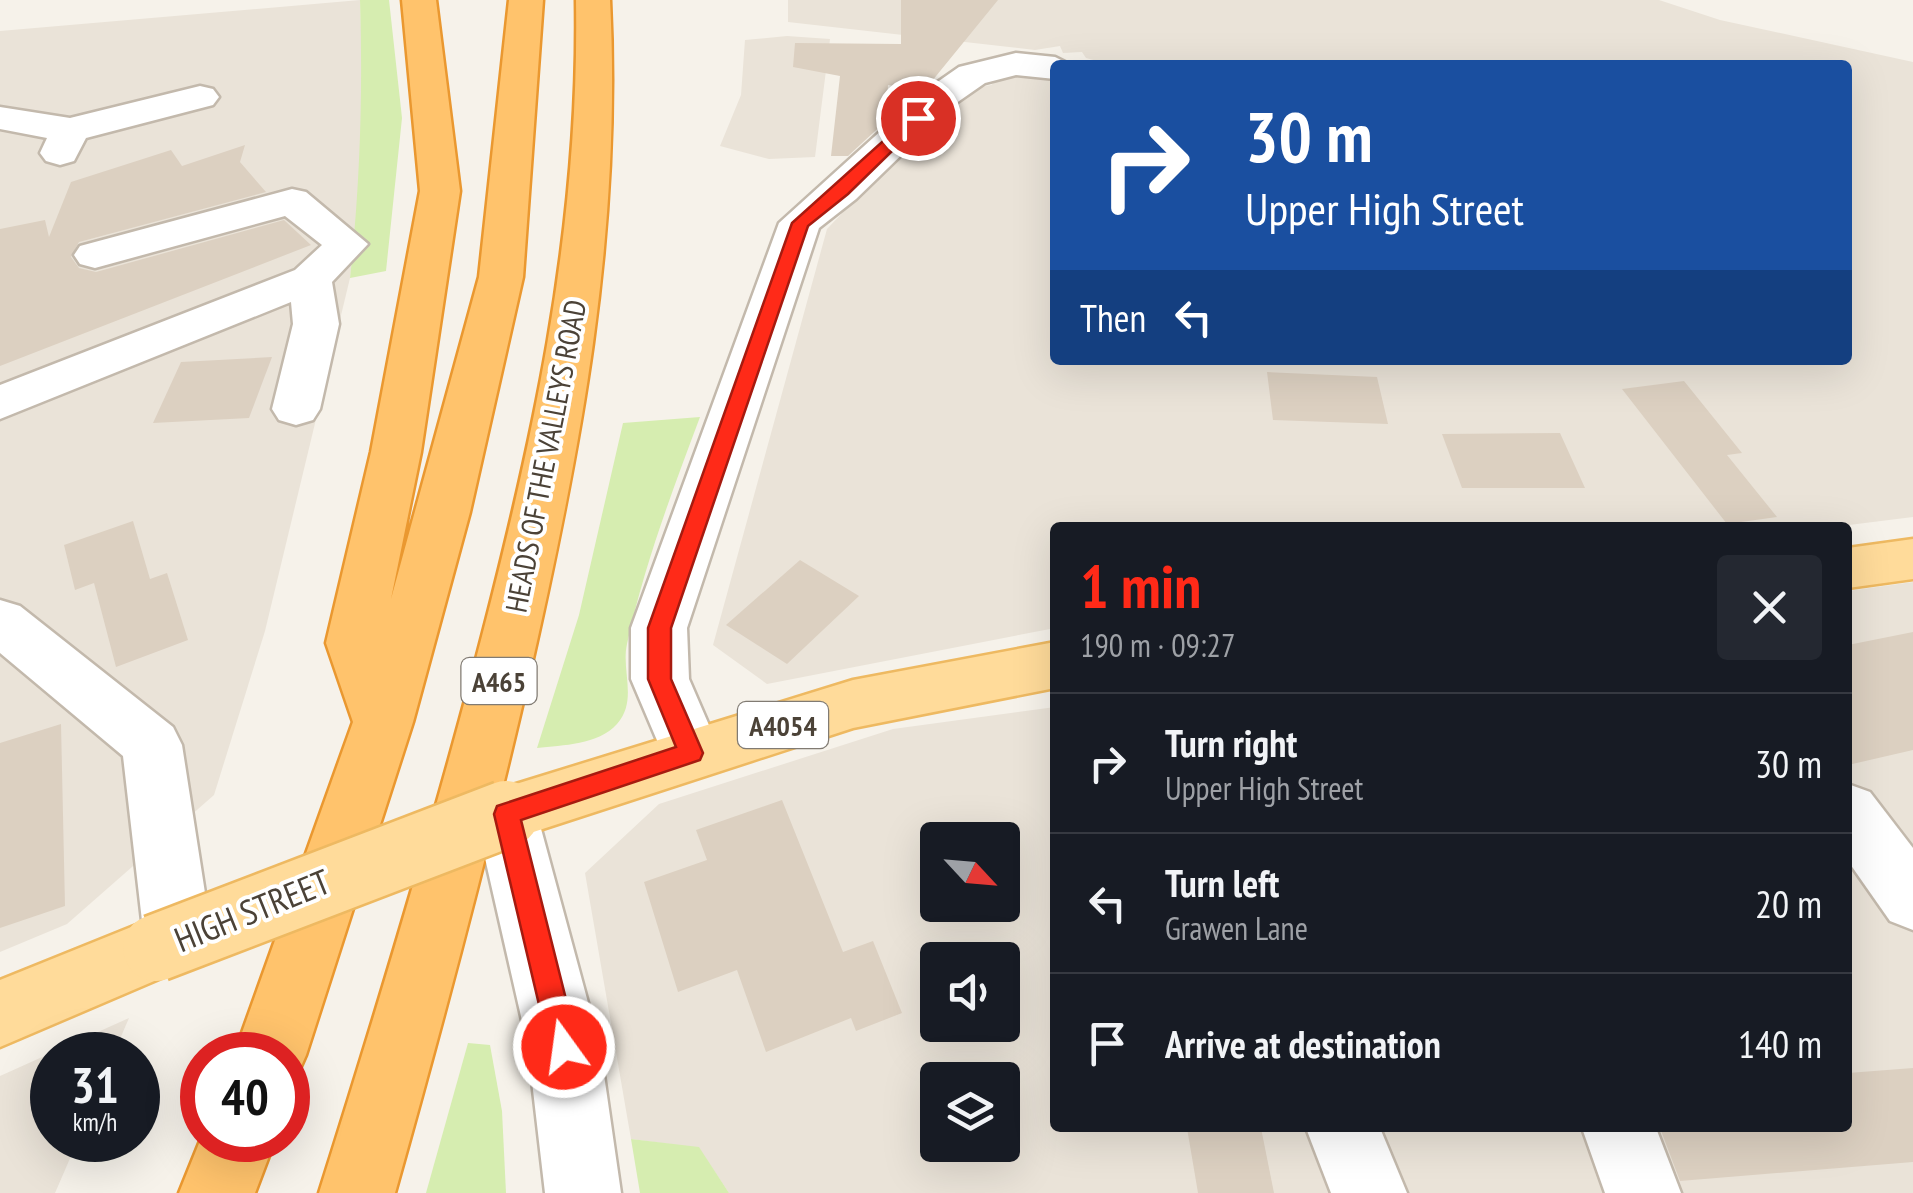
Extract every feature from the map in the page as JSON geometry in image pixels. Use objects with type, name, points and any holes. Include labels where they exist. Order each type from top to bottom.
[{"type":"highway","points":[[383,722],[354,643],[396,452],[440,190],[419,0]]},
{"type":"highway","name":"HEADS OF THE VALLEYS ROAD","points":[[357,1193],[491,714],[544,495],[596,160],[594,10]]},
{"type":"highway","points":[[278,1032],[383,722],[444,512],[502,278],[525,12]]},
{"type":"highway","points":[[596,160],[626,125],[629,53]]},
{"type":"highway","points":[[217,1193],[229,1162]]},
{"type":"main road","points":[[1852,567],[1913,559]]},
{"type":"main road","name":"A4054","points":[[512,819],[691,753],[853,704],[1050,666]]},
{"type":"main road","name":"HIGH STREET","points":[[0,1014],[169,929],[512,819]]},
{"type":"street","points":[[691,753],[660,679],[659,628],[800,223],[842,190],[939,98],[972,76],[1016,64],[1050,67]]},
{"type":"street","points":[[0,118],[65,141],[200,96]]},
{"type":"street","points":[[0,403],[310,279],[347,244],[292,201],[95,255]]},
{"type":"street","points":[[296,409],[316,324],[310,279]]},
{"type":"street","points":[[0,621],[152,745],[169,929]]},
{"type":"street","points":[[1852,817],[1913,900]]},
{"type":"street","points":[[512,819],[564,1047],[583,1193]]},
{"type":"street","points":[[1345,1132],[1369,1193]]},
{"type":"street","points":[[1620,1132],[1643,1193]]},
{"type":"shaded area","points":[[360,0],[363,90],[359,198],[350,278],[265,631],[214,795],[67,924],[0,952],[0,31]]},
{"type":"shaded area","points":[[788,0],[1659,0],[1720,20],[1913,62],[1913,517],[1852,525],[1050,522],[1050,629],[767,684],[713,645],[827,229],[944,107],[1005,75],[1050,75],[1050,365],[1852,365],[1852,60],[1093,60],[1082,52],[1063,53],[1060,46],[1035,50],[788,22]]},
{"type":"shaded area","points":[[787,36],[830,39],[815,157],[769,159],[720,146],[741,95],[745,40]]},
{"type":"shaded area","points":[[1913,582],[1913,872],[1852,789],[1852,590]]},
{"type":"shaded area","points":[[1050,708],[1050,1132],[1852,1132],[1852,841],[1913,925],[1913,1193],[729,1193],[699,1148],[631,1139],[585,873],[659,804],[893,729]]},
{"type":"shaded area","points":[[129,1018],[123,1032],[98,1032]]},
{"type":"shaded area","points":[[30,1063],[30,1162],[68,1162],[55,1193],[0,1193],[0,1076]]},
{"type":"green space","points":[[360,0],[389,0],[402,118],[386,271],[350,278],[360,139]]},
{"type":"green space","points":[[700,417],[659,529],[634,615],[627,644],[628,695],[623,715],[609,731],[590,740],[537,748],[579,615],[623,423]]},
{"type":"green space","points":[[468,1043],[490,1045],[502,1111],[506,1193],[426,1193]]},
{"type":"green space","points":[[631,1139],[699,1147],[729,1193],[640,1193]]},
{"type":"building","points":[[901,0],[998,0],[932,81],[901,107],[901,87],[888,85],[886,121],[848,156],[831,156],[840,76],[793,67],[795,43],[901,44]]},
{"type":"building","points":[[245,145],[240,162],[266,192],[79,242],[71,257],[79,268],[96,272],[284,220],[311,245],[0,366],[0,229],[45,220],[49,237],[71,182],[171,150],[182,166]]},
{"type":"building","points":[[272,357],[249,418],[153,423],[181,362]]},
{"type":"building","points":[[1267,372],[1377,377],[1388,424],[1273,420]]},
{"type":"building","points":[[1684,381],[1742,453],[1727,455],[1777,517],[1725,522],[1622,389]]},
{"type":"building","points":[[1560,433],[1585,488],[1462,488],[1442,434]]},
{"type":"building","points":[[133,521],[150,579],[167,573],[188,640],[116,667],[94,583],[75,590],[64,545]]},
{"type":"building","points":[[800,560],[859,596],[787,664],[726,625]]},
{"type":"building","points":[[1913,632],[1913,750],[1852,764],[1852,644]]},
{"type":"building","points":[[61,724],[65,906],[0,928],[0,743]]},
{"type":"building","points":[[782,800],[843,952],[873,941],[902,1013],[856,1031],[851,1018],[766,1052],[737,970],[678,992],[644,882],[707,860],[696,830]]},
{"type":"building","points":[[1913,1068],[1913,1162],[1680,1181],[1662,1132],[1852,1132],[1852,1073]]},
{"type":"building","points":[[1188,1132],[1262,1132],[1274,1193],[1198,1193]]},
{"type":"route","points":[[564,1047],[506,814],[691,753],[660,679],[659,628],[800,223],[842,190],[918,118]]}]
